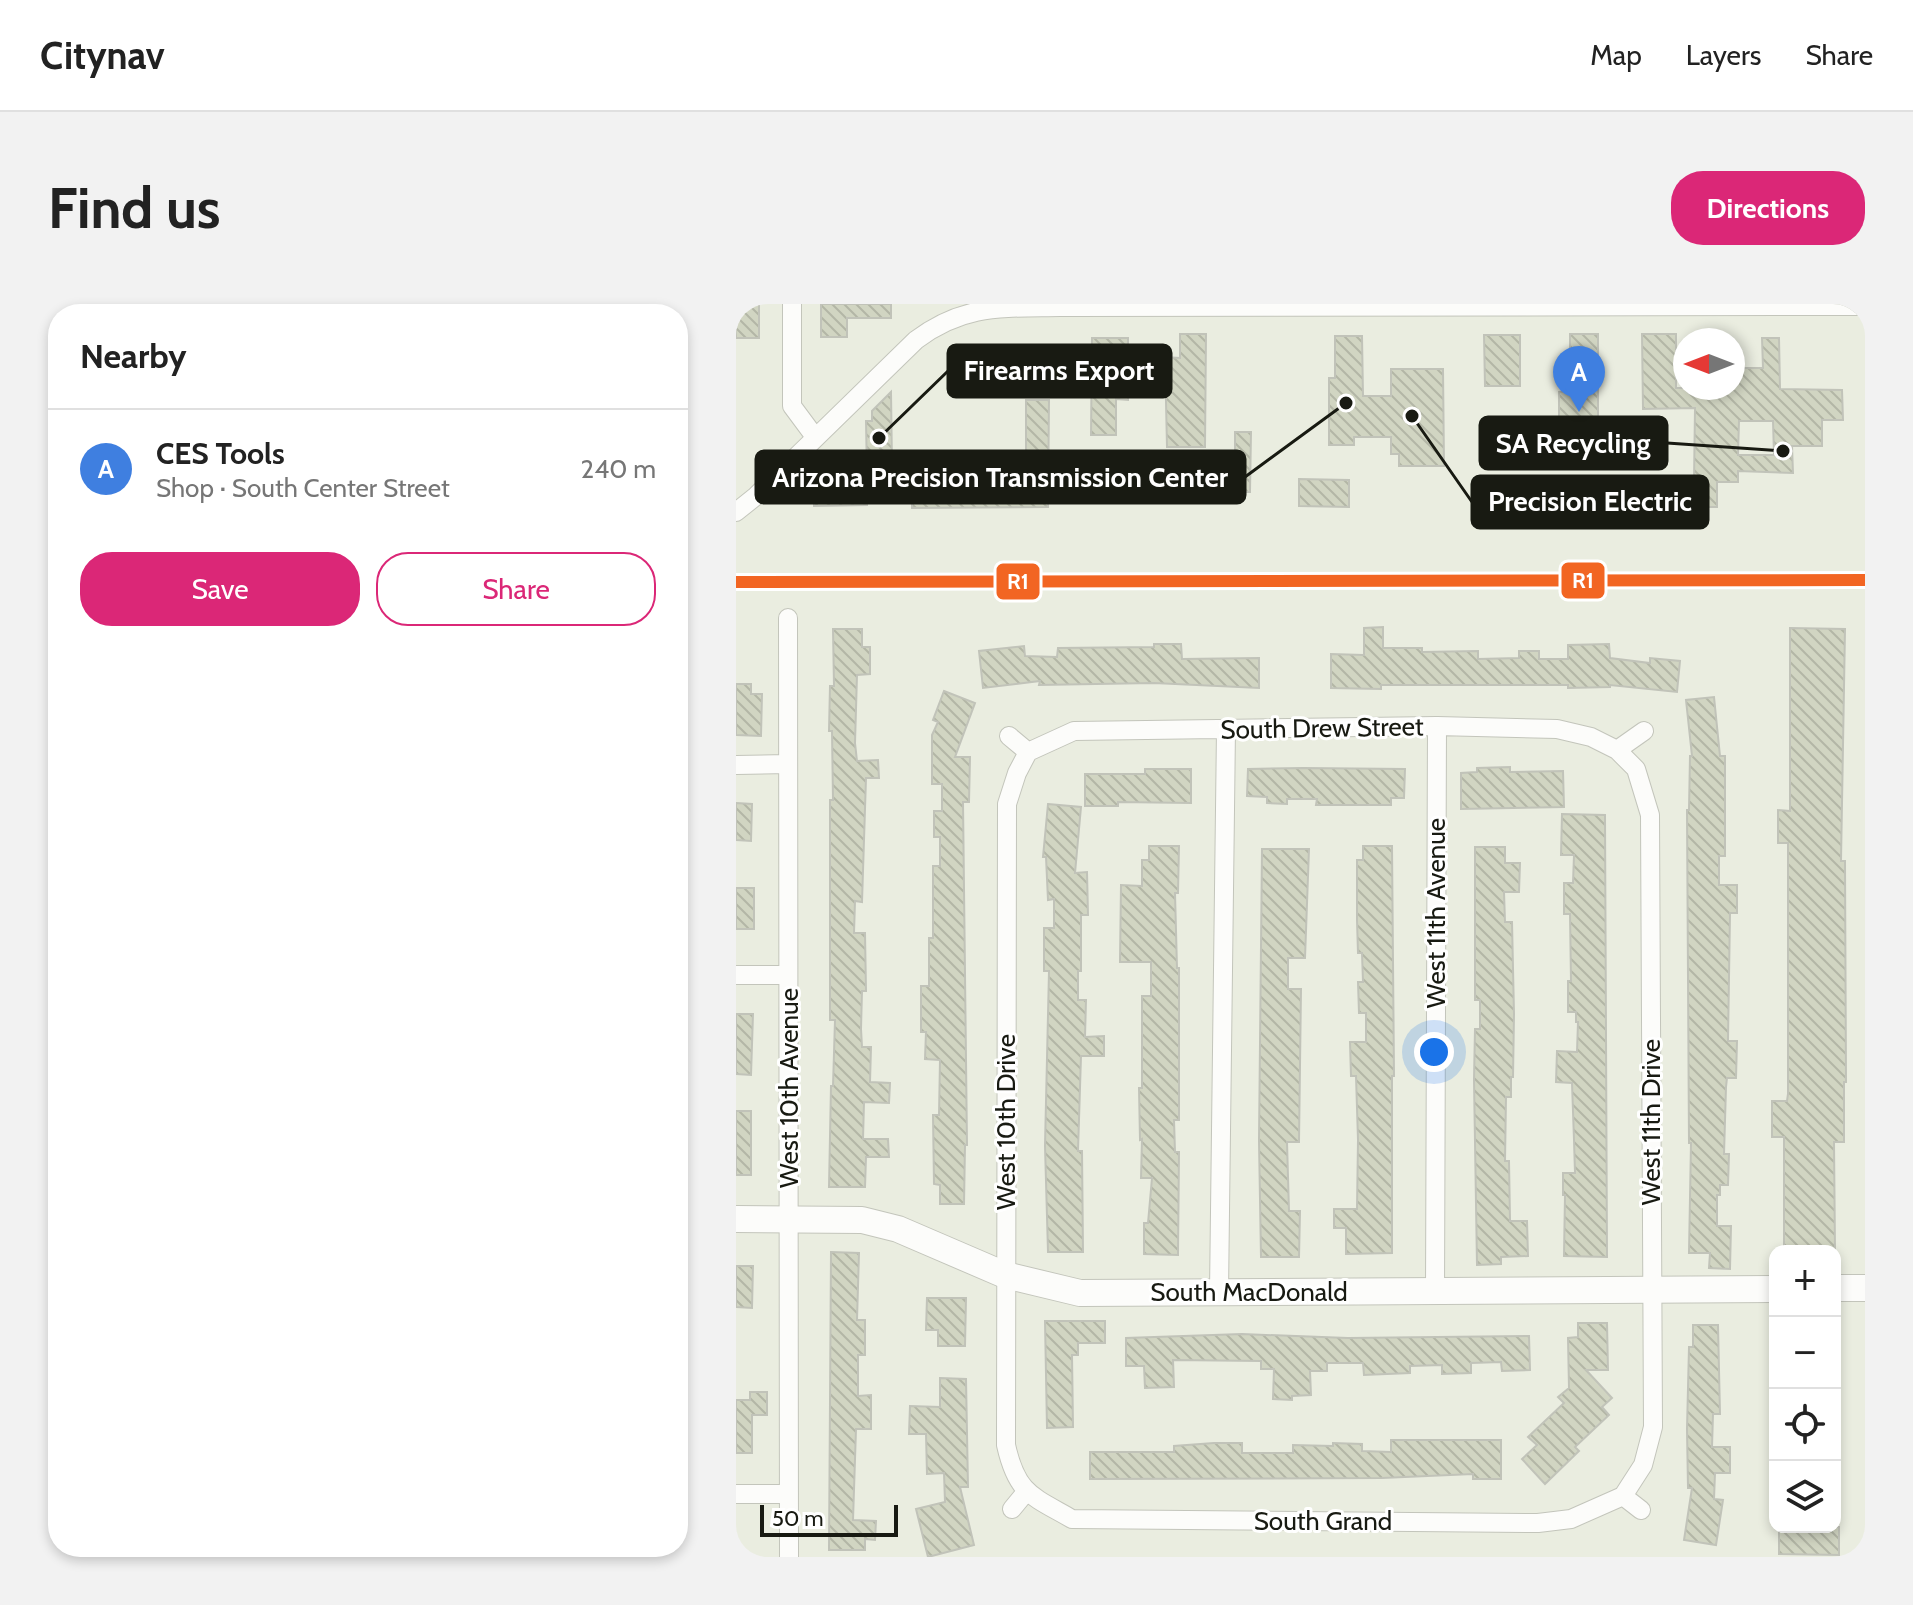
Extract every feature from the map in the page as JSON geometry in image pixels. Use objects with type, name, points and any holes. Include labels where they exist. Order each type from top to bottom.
[{"type":"street","points":[[792,304],[792,406],[815,437]]},
{"type":"street","points":[[736,512],[937,323],[961,312],[988,308],[1865,306]]},
{"type":"street","name":"West 10th Avenue","points":[[788,618],[789,1557]]},
{"type":"street","name":"South Drew Street","points":[[1028,752],[1074,731],[1437,726],[1557,729],[1591,737],[1617,750]]},
{"type":"street","name":"West 11th Avenue","points":[[1435,1292],[1437,726]]},
{"type":"street","points":[[1219,1292],[1226,729]]},
{"type":"street","points":[[1617,750],[1644,731]]},
{"type":"street","points":[[1009,736],[1028,752]]},
{"type":"street","name":"West 11th Drive","points":[[1617,750],[1636,769],[1650,815],[1653,1427],[1643,1465],[1623,1496]]},
{"type":"street","name":"West 10th Drive","points":[[1026,1492],[1012,1470],[1006,1445],[1005,1275],[1007,804],[1028,752]]},
{"type":"street","points":[[736,765],[788,764]]},
{"type":"street","points":[[736,975],[788,975]]},
{"type":"street","name":"South MacDonald","points":[[736,1219],[862,1220],[898,1229],[1005,1275],[1080,1293],[1769,1289]]},
{"type":"street","points":[[1841,1288],[1865,1288]]},
{"type":"street","points":[[1012,1509],[1026,1492]]},
{"type":"street","name":"South Grand","points":[[1026,1492],[1072,1519],[1538,1523],[1571,1519],[1623,1496]]},
{"type":"street","points":[[736,1494],[789,1494]]},
{"type":"street","points":[[1623,1496],[1641,1510]]},
{"type":"building","points":[[736,304],[759,304],[759,338],[736,338]]},
{"type":"building","points":[[821,304],[891,304],[891,318],[847,318],[847,337],[821,337]]},
{"type":"building","points":[[1180,334],[1206,334],[1205,447],[1167,447],[1165,357],[1180,358]]},
{"type":"building","points":[[1570,334],[1598,334],[1598,468],[1575,468],[1575,432],[1559,432],[1559,392],[1570,392]]},
{"type":"building","points":[[1642,334],[1673,334],[1673,400],[1745,400],[1745,368],[1763,368],[1762,338],[1779,338],[1780,389],[1842,390],[1843,420],[1822,420],[1822,446],[1792,446],[1793,473],[1738,471],[1738,482],[1717,482],[1717,507],[1699,507],[1699,481],[1694,481],[1695,408],[1643,409]],"holes":[[[1739,421],[1773,421],[1774,455],[1738,455]]]},
{"type":"building","points":[[1484,335],[1520,335],[1520,386],[1485,386]]},
{"type":"building","points":[[1335,336],[1362,336],[1363,396],[1391,396],[1391,369],[1443,369],[1444,466],[1399,466],[1399,454],[1391,454],[1391,437],[1354,437],[1354,445],[1329,445],[1329,378],[1335,378]]},
{"type":"building","points":[[1092,338],[1128,338],[1128,400],[1116,399],[1116,435],[1091,435]]},
{"type":"building","points":[[891,392],[892,465],[1026,464],[1026,400],[1049,400],[1048,507],[912,508],[912,500],[867,500],[867,505],[814,506],[814,477],[867,476],[866,421],[872,421],[872,411]]},
{"type":"building","points":[[1235,432],[1251,432],[1250,492],[1235,492]]},
{"type":"building","points":[[1299,479],[1349,480],[1349,507],[1299,506]]},
{"type":"building","points":[[1383,627],[1383,648],[1422,648],[1422,652],[1478,651],[1478,659],[1519,658],[1519,651],[1539,651],[1539,659],[1568,659],[1568,645],[1609,644],[1610,658],[1650,663],[1650,658],[1680,661],[1677,692],[1610,685],[1568,688],[1568,685],[1381,685],[1381,689],[1331,688],[1331,654],[1364,655],[1364,628]]},
{"type":"building","points":[[1790,628],[1845,629],[1841,861],[1845,861],[1846,1082],[1844,1142],[1834,1142],[1835,1245],[1784,1245],[1784,1137],[1772,1137],[1772,1101],[1787,1101],[1788,1094],[1788,843],[1778,843],[1778,810],[1790,811]]},
{"type":"building","points":[[833,629],[862,629],[862,647],[870,647],[870,674],[857,675],[855,743],[857,761],[878,760],[879,778],[866,778],[862,902],[855,901],[854,933],[865,933],[866,991],[862,991],[861,1029],[862,1047],[871,1047],[870,1082],[890,1083],[889,1103],[864,1102],[863,1139],[888,1139],[889,1157],[866,1157],[865,1187],[829,1187],[835,1020],[830,1020],[830,800],[833,800],[832,731],[829,731],[830,686],[834,686]]},
{"type":"building","points":[[1154,644],[1181,644],[1182,659],[1259,658],[1259,688],[1154,683],[1039,685],[1040,681],[983,688],[979,651],[1024,646],[1025,656],[1057,657],[1058,648],[1154,647]]},
{"type":"building","points":[[736,684],[751,684],[751,694],[762,694],[761,736],[736,735]]},
{"type":"building","points":[[944,691],[975,703],[955,757],[970,757],[969,802],[963,802],[967,1145],[964,1204],[940,1204],[940,1185],[934,1184],[933,1115],[939,1115],[940,1060],[925,1059],[926,1032],[921,1032],[921,986],[929,986],[929,938],[933,938],[933,866],[940,866],[940,837],[934,837],[934,811],[942,811],[942,784],[932,784],[932,735],[938,722],[933,720]]},
{"type":"building","points":[[1714,697],[1720,756],[1725,756],[1725,856],[1719,856],[1719,885],[1737,885],[1737,913],[1730,913],[1728,1041],[1737,1041],[1736,1078],[1727,1078],[1726,1087],[1724,1154],[1729,1154],[1728,1185],[1720,1185],[1720,1195],[1717,1195],[1717,1226],[1731,1226],[1730,1269],[1709,1268],[1710,1253],[1689,1253],[1691,1143],[1687,810],[1692,756],[1686,700]]},
{"type":"building","points":[[1510,767],[1510,772],[1563,771],[1564,807],[1461,809],[1461,773],[1477,772],[1477,768]]},
{"type":"building","points":[[1145,769],[1191,769],[1191,803],[1118,802],[1118,806],[1085,806],[1085,774],[1145,774]]},
{"type":"building","points":[[1248,769],[1405,769],[1404,798],[1391,798],[1391,805],[1316,805],[1317,799],[1287,799],[1287,804],[1267,803],[1267,797],[1247,796]]},
{"type":"building","points":[[736,803],[752,804],[751,841],[736,840]]},
{"type":"building","points":[[1048,804],[1081,807],[1075,873],[1087,872],[1088,915],[1081,915],[1078,1000],[1086,1000],[1085,1037],[1104,1036],[1104,1056],[1081,1056],[1078,1151],[1082,1151],[1083,1252],[1048,1252],[1045,1146],[1049,971],[1044,971],[1044,928],[1054,928],[1054,899],[1048,900],[1046,857],[1043,857]]},
{"type":"building","points":[[1562,814],[1605,815],[1607,1257],[1564,1256],[1563,1173],[1575,1173],[1574,1140],[1572,1083],[1556,1082],[1557,1051],[1577,1052],[1578,1022],[1576,1012],[1568,1012],[1570,914],[1564,914],[1564,883],[1573,883],[1574,855],[1561,855]]},
{"type":"building","points":[[1149,846],[1179,846],[1178,893],[1175,893],[1179,968],[1179,1120],[1174,1120],[1175,1152],[1179,1152],[1178,1255],[1144,1254],[1144,1223],[1148,1223],[1152,1178],[1141,1178],[1139,1088],[1142,1088],[1142,996],[1151,996],[1151,962],[1120,962],[1121,885],[1142,886],[1142,860],[1149,860]]},
{"type":"building","points":[[1363,846],[1392,846],[1392,1253],[1346,1254],[1346,1228],[1334,1228],[1334,1209],[1357,1209],[1356,1076],[1351,1076],[1350,1042],[1366,1042],[1366,1013],[1359,1013],[1358,982],[1363,982],[1357,920],[1357,860],[1363,860]]},
{"type":"building","points":[[1475,847],[1505,847],[1505,863],[1520,863],[1519,892],[1504,892],[1505,922],[1512,922],[1514,1014],[1513,1077],[1511,1097],[1506,1097],[1505,1161],[1509,1161],[1510,1221],[1527,1221],[1528,1256],[1501,1257],[1501,1264],[1477,1265],[1474,1080],[1475,1029],[1480,1029],[1480,1000],[1475,1000]]},
{"type":"building","points":[[1262,849],[1309,849],[1305,958],[1288,958],[1288,989],[1301,989],[1299,1142],[1287,1142],[1289,1211],[1300,1211],[1299,1257],[1261,1257]]},
{"type":"building","points":[[736,888],[754,888],[754,929],[736,929]]},
{"type":"building","points":[[736,1014],[753,1014],[751,1075],[736,1074]]},
{"type":"building","points":[[736,1111],[751,1111],[751,1175],[736,1175]]},
{"type":"building","points":[[831,1252],[859,1253],[857,1320],[865,1320],[865,1355],[858,1355],[858,1396],[871,1395],[871,1429],[856,1429],[853,1520],[876,1521],[875,1540],[865,1539],[865,1550],[829,1550]]},
{"type":"building","points":[[736,1266],[753,1266],[752,1308],[736,1307]]},
{"type":"building","points":[[927,1298],[966,1298],[965,1346],[938,1346],[938,1330],[926,1330]]},
{"type":"building","points":[[1045,1321],[1105,1321],[1105,1343],[1078,1343],[1078,1355],[1072,1355],[1073,1427],[1047,1428]]},
{"type":"building","points":[[1578,1323],[1607,1323],[1608,1370],[1586,1370],[1612,1398],[1602,1407],[1609,1415],[1575,1447],[1579,1451],[1545,1484],[1522,1459],[1537,1445],[1528,1437],[1564,1403],[1558,1397],[1569,1388],[1568,1338],[1578,1337]]},
{"type":"building","points":[[1693,1325],[1718,1325],[1720,1414],[1713,1414],[1712,1447],[1730,1447],[1730,1473],[1715,1473],[1714,1499],[1723,1500],[1716,1545],[1684,1540],[1692,1488],[1688,1488],[1687,1429],[1689,1347],[1693,1347]]},
{"type":"building","points":[[1242,1334],[1348,1338],[1529,1336],[1530,1370],[1502,1371],[1501,1362],[1471,1363],[1471,1373],[1442,1374],[1442,1365],[1410,1366],[1410,1373],[1364,1375],[1363,1363],[1327,1363],[1327,1371],[1310,1371],[1311,1395],[1292,1396],[1292,1400],[1273,1399],[1274,1369],[1261,1369],[1261,1361],[1173,1360],[1174,1387],[1145,1388],[1144,1366],[1126,1366],[1126,1338]]},
{"type":"building","points":[[940,1378],[966,1379],[968,1487],[960,1487],[974,1545],[928,1557],[916,1509],[945,1502],[944,1473],[927,1474],[926,1434],[909,1434],[910,1406],[940,1407]]},
{"type":"building","points":[[750,1392],[767,1392],[767,1415],[752,1415],[752,1453],[736,1453],[736,1400],[750,1400]]},
{"type":"building","points":[[1391,1440],[1501,1440],[1501,1479],[1473,1479],[1473,1474],[1382,1478],[1090,1479],[1090,1452],[1174,1452],[1174,1446],[1242,1443],[1242,1453],[1293,1453],[1293,1445],[1333,1446],[1333,1443],[1362,1444],[1362,1451],[1391,1452]]},
{"type":"building","points":[[1779,1533],[1839,1533],[1839,1555],[1779,1554]]},
{"type":"transit line","name":"R1","points":[[736,582],[1865,580]]},
{"type":"place","name":"Arizona Precision Transmission Center","points":[[1346,403]]},
{"type":"place","name":"CES Tools","points":[[1579,412]]},
{"type":"place","name":"Precision Electric","points":[[1412,416]]},
{"type":"place","name":"Firearms Export","points":[[879,438]]},
{"type":"place","name":"SA Recycling","points":[[1783,451]]}]
